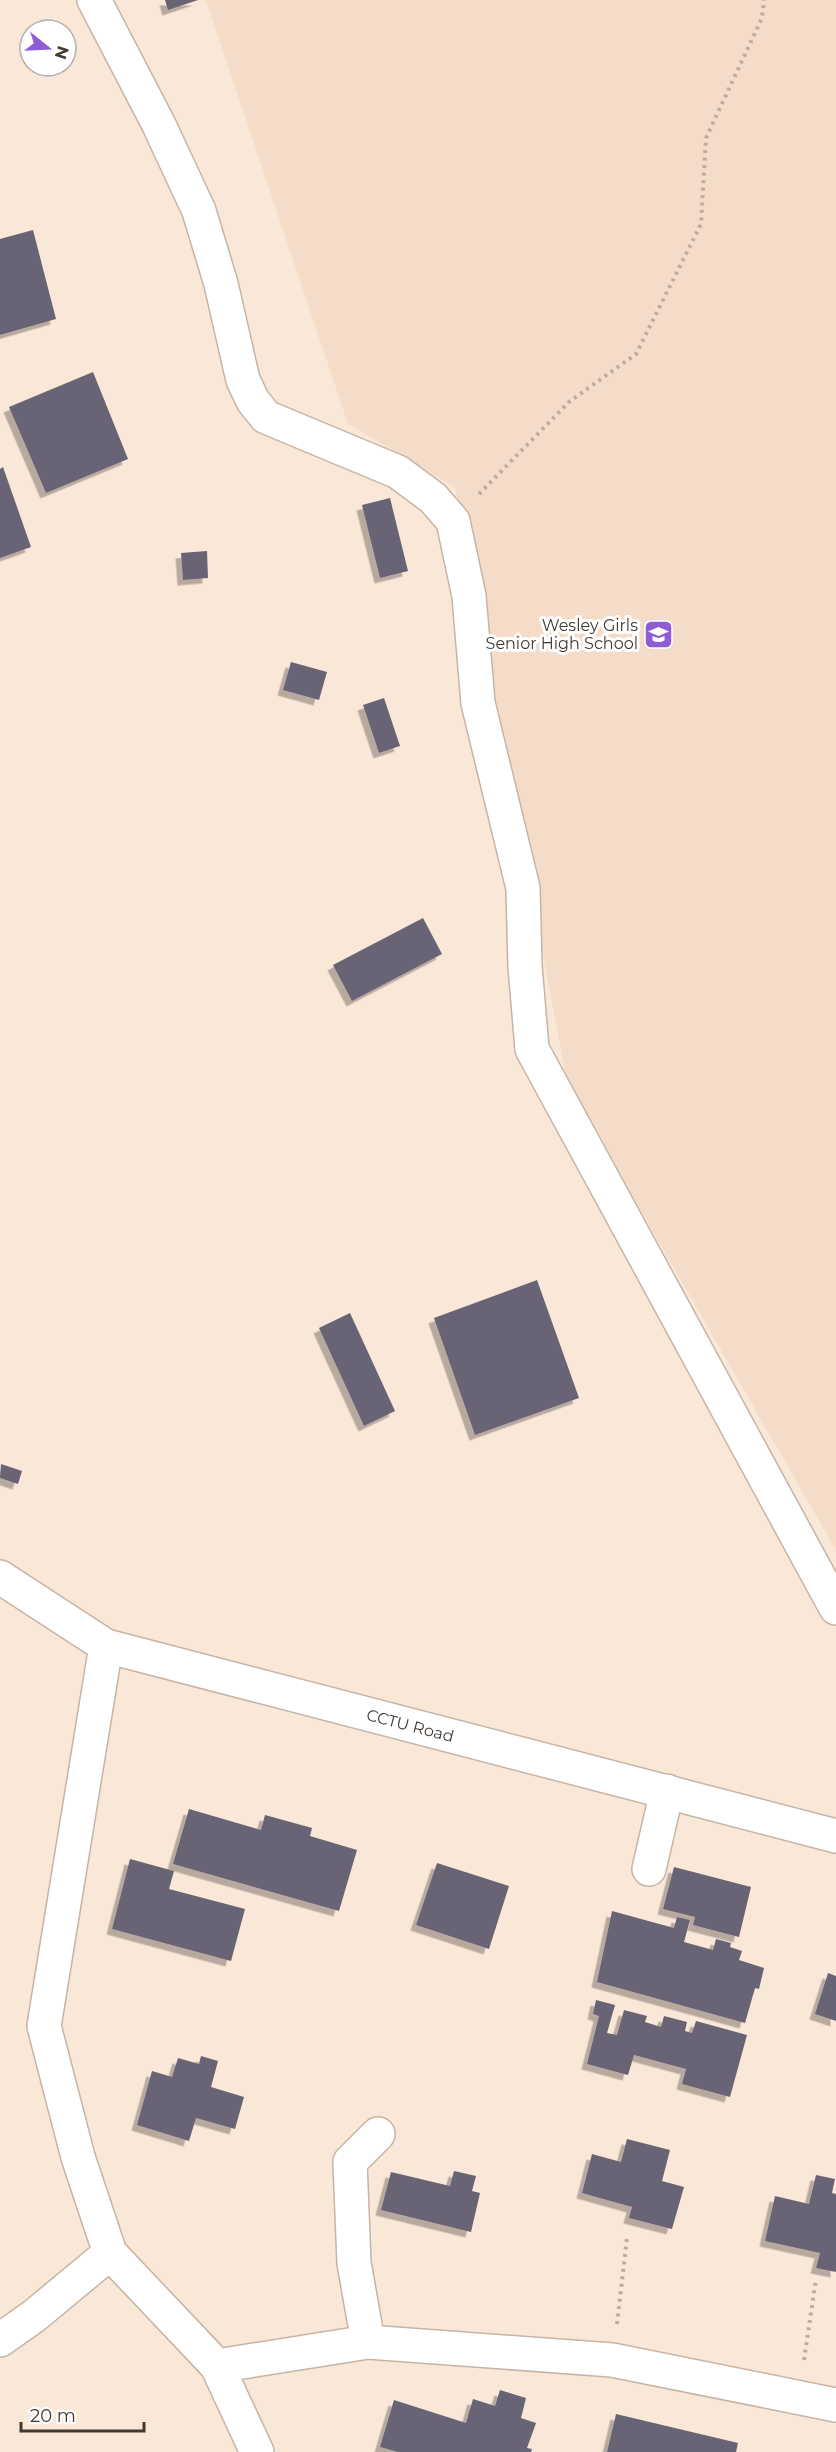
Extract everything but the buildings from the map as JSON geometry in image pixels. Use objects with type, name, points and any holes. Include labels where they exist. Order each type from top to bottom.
[{"type":"street","points":[[94,0],[159,125],[199,211],[221,284],[243,380],[253,401],[266,417],[398,472],[433,498],[453,521],[469,596],[478,703],[523,888],[525,966],[532,1049],[836,1608]]},
{"type":"street","name":"CCTU Road","points":[[0,1577],[106,1646],[636,1786],[667,1791],[836,1835]]},
{"type":"street","points":[[106,1646],[44,2026],[78,2157],[110,2253],[216,2366],[257,2452]]},
{"type":"street","points":[[648,1869],[667,1791]]},
{"type":"street","points":[[368,2342],[354,2263],[350,2162],[378,2134]]},
{"type":"street","points":[[0,2340],[34,2316],[110,2253]]},
{"type":"street","points":[[216,2366],[368,2342],[612,2360],[836,2405]]},
{"type":"path","points":[[453,521],[569,402],[636,354],[701,224],[706,138],[762,18],[764,0]]},
{"type":"path","points":[[612,2360],[627,2237]]},
{"type":"path","points":[[798,2397],[816,2279]]},
{"type":"shaded area","name":"Wesley Girls Senior High School","points":[[206,0],[836,0],[836,1550],[567,1082],[455,487],[348,424]]},
{"type":"place","name":"Wesley Girls Senior High School","points":[[659,634]]}]
